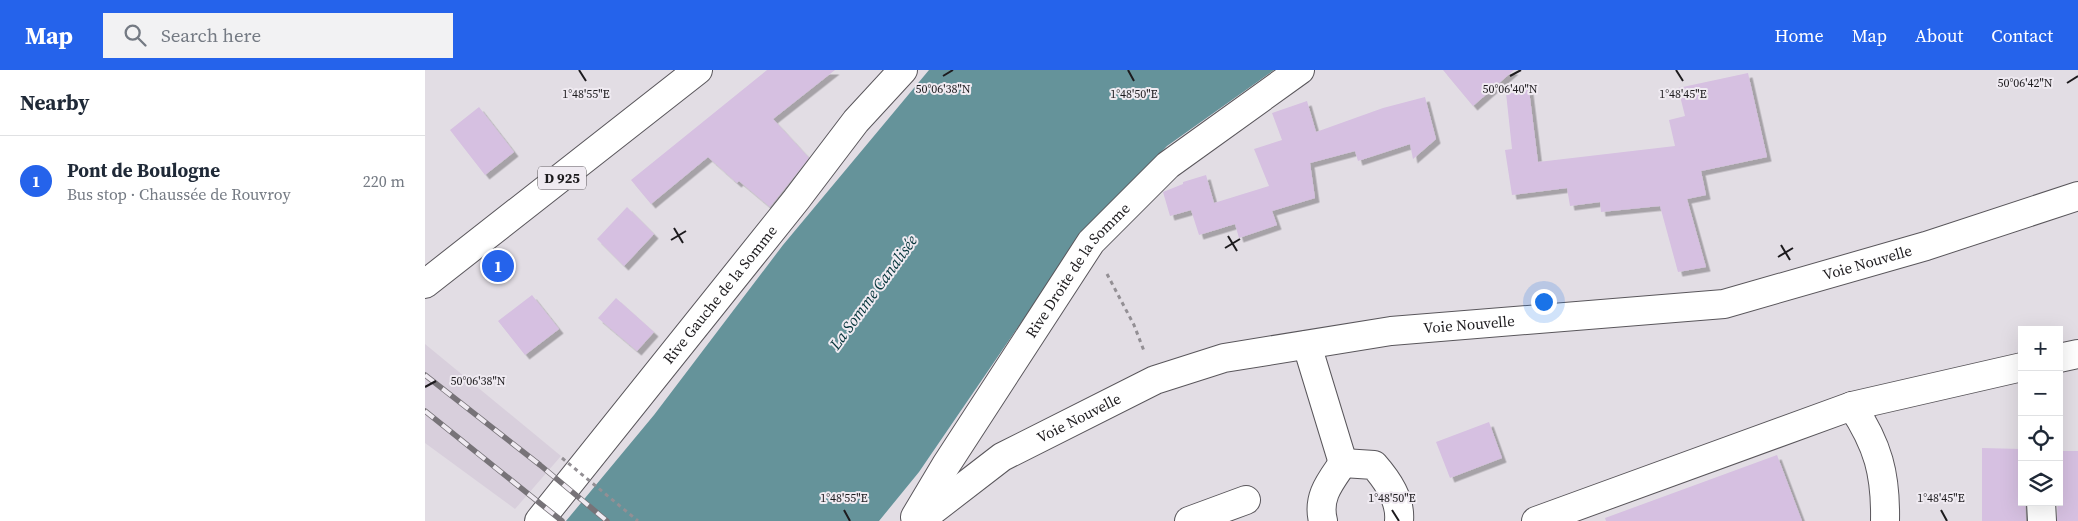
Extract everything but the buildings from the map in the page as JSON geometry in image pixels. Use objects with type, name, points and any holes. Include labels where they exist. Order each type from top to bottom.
[{"type":"street","name":"Rive Gauche de la Somme","points":[[539,521],[790,208],[856,121],[903,70]]},
{"type":"street","name":"Rive Droite de la Somme","points":[[913,521],[1091,242],[1168,165],[1300,70]]},
{"type":"street","name":"D 925","points":[[425,284],[690,72]]},
{"type":"street","name":"Voie Nouvelle","points":[[919,521],[1002,457],[1155,380],[1224,358],[1391,331],[1724,304],[1926,246],[2078,196]]},
{"type":"street","points":[[1307,345],[1343,463]]},
{"type":"street","points":[[2063,357],[2078,354]]},
{"type":"street","points":[[1536,521],[1852,406],[2018,368]]},
{"type":"street","points":[[1852,406],[1864,425],[1877,454],[1886,491],[1885,521]]},
{"type":"street","points":[[1323,521],[1320,509],[1327,487],[1343,463]]},
{"type":"street","points":[[1343,463],[1374,465],[1387,480],[1400,509],[1399,521]]},
{"type":"street","points":[[1189,521],[1246,500]]},
{"type":"street","points":[[2041,506],[2042,521]]},
{"type":"path","points":[[1091,242],[1134,325],[1155,380]]},
{"type":"path","points":[[562,458],[638,521]]},
{"type":"shaded area","points":[[425,344],[561,456],[515,509],[425,443]]},
{"type":"water","name":"La Somme Canalisée","points":[[929,70],[1274,70],[1167,146],[1074,245],[919,472],[879,521],[566,521],[654,415],[783,245]]},
{"type":"railway","points":[[425,375],[540,465],[607,521]]},
{"type":"railway","points":[[425,411],[562,521]]},
{"type":"place","name":"Pont de Boulogne","points":[[498,266]]}]
